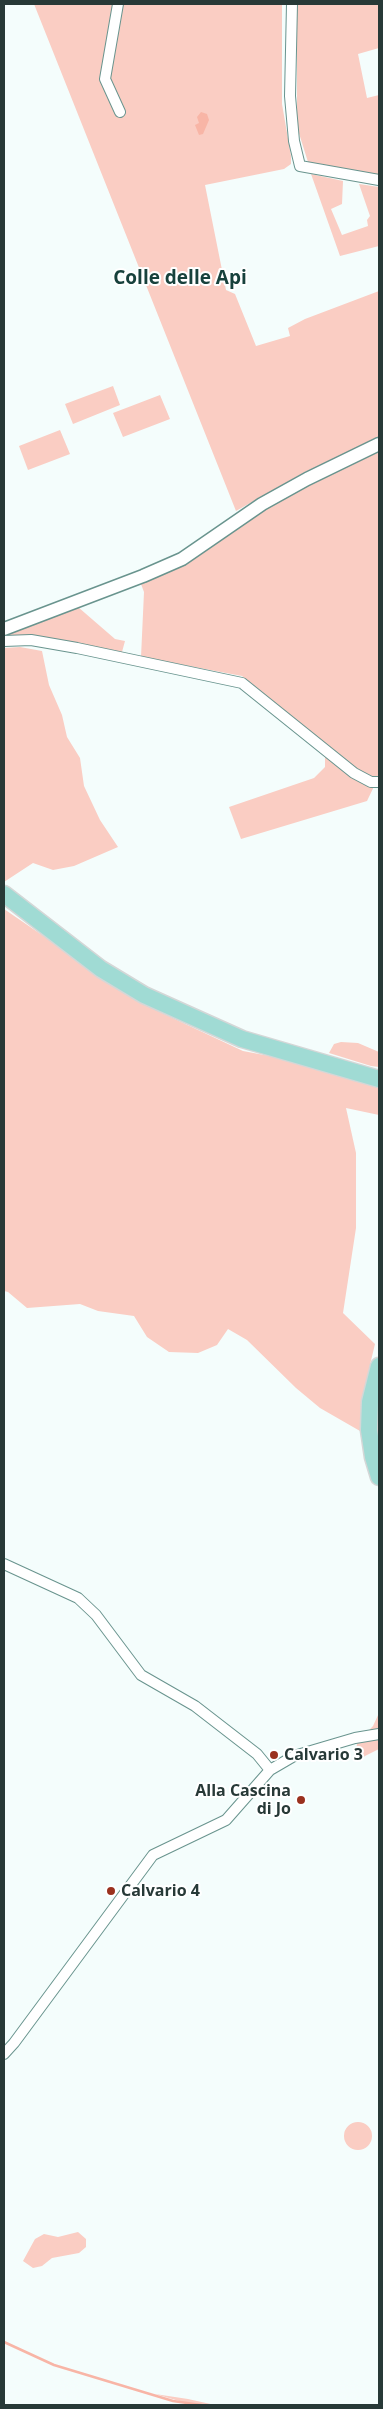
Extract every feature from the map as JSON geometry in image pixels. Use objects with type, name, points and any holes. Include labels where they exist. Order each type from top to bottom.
[{"type":"main road","points":[[4,894],[101,969],[144,995],[242,1038],[379,1079]]},
{"type":"main road","points":[[379,1366],[370,1402],[369,1430],[373,1457],[379,1477]]},
{"type":"street","points":[[118,4],[105,79],[120,112]]},
{"type":"street","points":[[292,4],[290,96],[294,140],[300,166],[379,180]]},
{"type":"street","points":[[4,629],[143,576],[182,559],[262,504],[307,479],[379,444]]},
{"type":"street","points":[[4,641],[31,640],[68,646],[242,683],[354,773],[371,782],[379,782]]},
{"type":"street","points":[[4,1564],[78,1598],[96,1615],[141,1676],[195,1706],[257,1754],[270,1770]]},
{"type":"street","points":[[4,2054],[153,1855],[226,1820],[270,1770],[294,1756],[355,1738],[379,1734]]},
{"type":"shaded area","points":[[34,4],[282,4],[282,104],[291,164],[284,169],[205,185],[226,290],[235,294],[256,346],[290,336],[288,328],[305,319],[379,291],[379,438],[305,472],[236,511]]},
{"type":"shaded area","points":[[297,4],[379,4],[379,48],[358,54],[367,98],[379,95],[379,175],[308,162],[297,127]]},
{"type":"shaded area","points":[[201,112],[207,114],[209,120],[203,134],[199,135],[195,125],[199,123],[197,117]]},
{"type":"shaded area","points":[[311,174],[343,181],[342,204],[331,209],[342,235],[368,226],[367,220],[370,216],[359,184],[379,187],[379,246],[340,256]]},
{"type":"shaded area","points":[[113,386],[120,405],[73,424],[65,404]]},
{"type":"shaded area","points":[[160,395],[170,419],[123,437],[113,413]]},
{"type":"shaded area","points":[[60,430],[70,454],[28,470],[19,446]]},
{"type":"shaded area","points":[[379,450],[379,776],[367,801],[241,839],[229,807],[314,778],[325,767],[325,757],[332,751],[242,676],[141,657],[144,592],[141,584],[188,561],[270,505],[314,481]]},
{"type":"shaded area","points":[[78,607],[115,639],[125,641],[122,652],[29,635],[4,636],[4,633]]},
{"type":"shaded area","points":[[20,647],[42,651],[49,685],[62,715],[67,737],[80,758],[84,786],[100,820],[118,847],[74,866],[53,870],[33,863],[4,882],[4,648]]},
{"type":"shaded area","points":[[4,909],[143,1004],[243,1051],[280,1058],[379,1088],[379,1115],[346,1108],[356,1153],[356,1228],[343,1313],[375,1344],[362,1398],[379,1414],[379,1434],[360,1431],[320,1408],[296,1388],[247,1340],[228,1329],[217,1345],[198,1353],[169,1352],[147,1337],[134,1316],[98,1311],[80,1304],[27,1308],[8,1292],[4,1291]]},
{"type":"shaded area","points":[[341,1042],[358,1043],[379,1052],[379,1067],[329,1053],[334,1044]]},
{"type":"shaded area","points":[[379,1713],[379,1749],[361,1760],[356,1754],[357,1743],[373,1726]]},
{"type":"shaded area","points":[[358,2122],[368,2126],[372,2136],[368,2146],[358,2150],[348,2146],[344,2136],[348,2126]]},
{"type":"shaded area","points":[[78,2232],[86,2239],[86,2247],[79,2253],[52,2258],[42,2266],[33,2268],[23,2261],[35,2239],[44,2234],[58,2237]]},
{"type":"shaded area","points":[[155,2394],[188,2399],[215,2405],[193,2405]]},
{"type":"waterway","points":[[4,2342],[54,2365],[173,2401],[201,2405]]},
{"type":"place","name":"Calvario 3","points":[[274,1755]]},
{"type":"place","name":"Alla Cascina di Jo","points":[[301,1800]]},
{"type":"place","name":"Calvario 4","points":[[111,1891]]},
{"type":"district","name":"Colle delle Api","points":[[180,279]]}]
